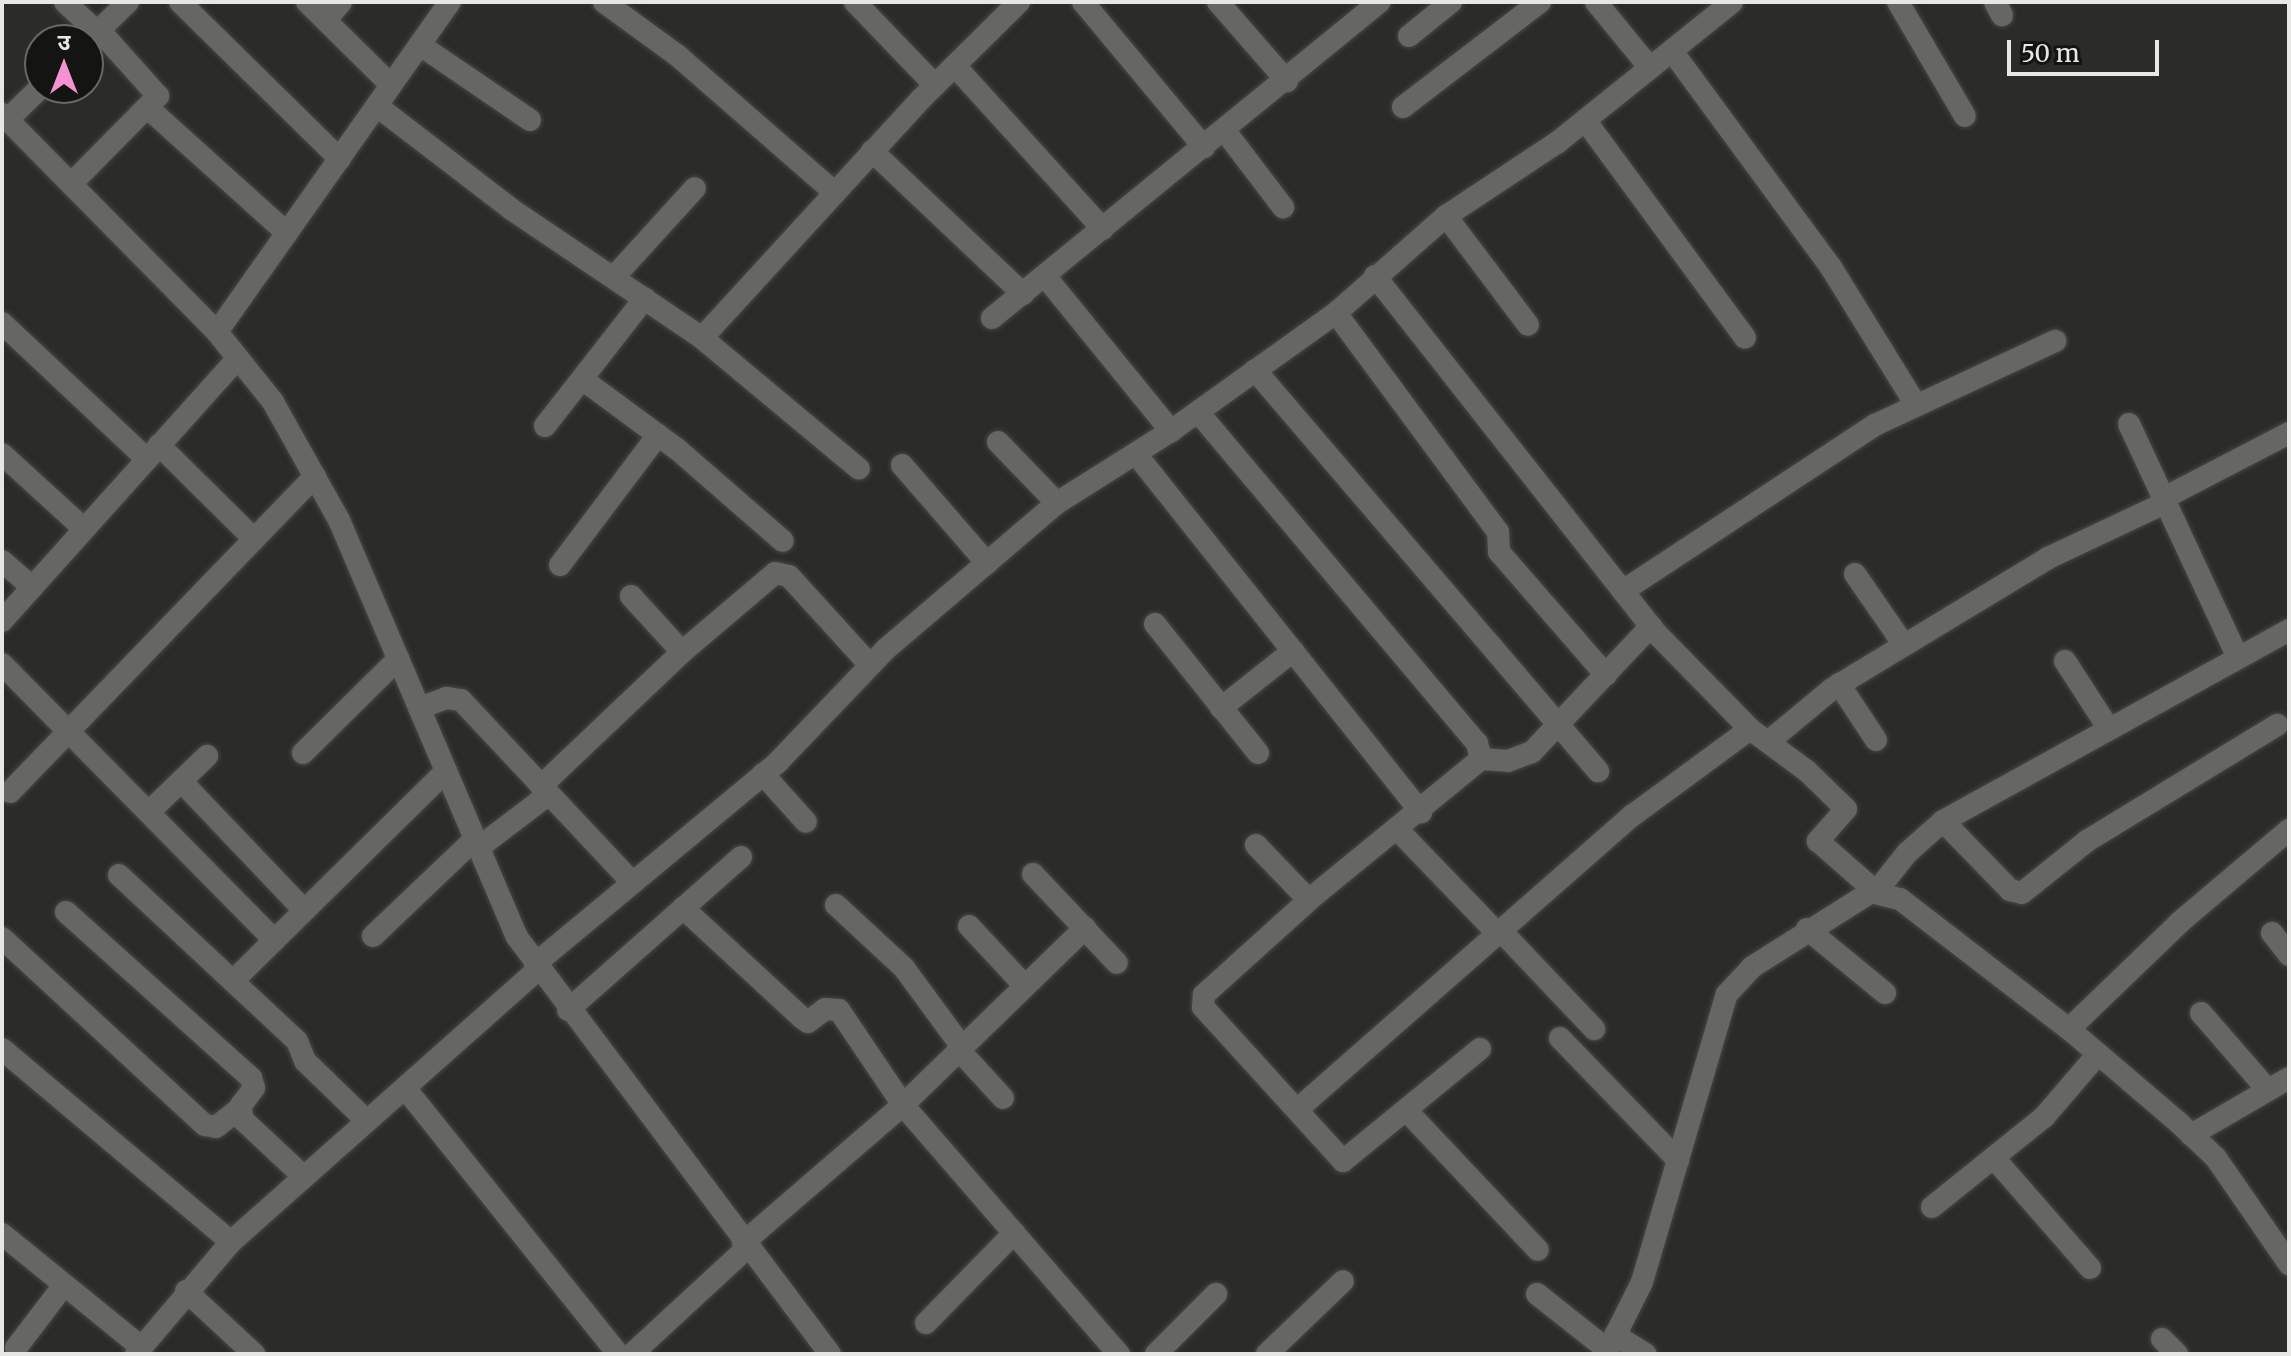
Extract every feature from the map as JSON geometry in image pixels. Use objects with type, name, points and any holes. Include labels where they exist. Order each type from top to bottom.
[{"type":"street","points":[[65,2],[86,24]]},
{"type":"street","points":[[104,25],[128,2]]},
{"type":"street","points":[[180,2],[340,159]]},
{"type":"street","points":[[307,2],[391,85]]},
{"type":"street","points":[[326,20],[341,2]]},
{"type":"street","points":[[217,332],[450,2]]},
{"type":"street","points":[[604,2],[678,56],[834,192]]},
{"type":"street","points":[[855,2],[935,85]]},
{"type":"street","points":[[702,338],[872,151],[1019,2]]},
{"type":"street","points":[[1083,2],[1204,147]]},
{"type":"street","points":[[1218,2],[1287,81]]},
{"type":"street","points":[[992,318],[1287,81],[1379,2]]},
{"type":"street","points":[[1409,36],[1451,2]]},
{"type":"street","points":[[1403,107],[1540,2]]},
{"type":"street","points":[[1596,2],[1650,68]]},
{"type":"street","points":[[2,1234],[138,1351],[186,1291],[231,1242],[536,967],[763,774],[870,665],[1057,503],[1171,431],[1336,313],[1446,216],[1585,120],[1732,2]]},
{"type":"street","points":[[1898,2],[1965,116]]},
{"type":"street","points":[[71,184],[156,100],[156,89],[104,42]]},
{"type":"street","points":[[420,45],[530,120]]},
{"type":"street","points":[[1672,51],[1832,269],[1916,405]]},
{"type":"street","points":[[955,66],[1103,229]]},
{"type":"street","points":[[24,101],[5,117],[217,332],[273,402],[315,476],[398,659],[517,937],[536,967],[745,1246],[830,1354]]},
{"type":"street","points":[[377,106],[511,209],[702,338],[859,469]]},
{"type":"street","points":[[148,108],[287,233]]},
{"type":"street","points":[[1585,120],[1745,338]]},
{"type":"street","points":[[1225,131],[1283,207]]},
{"type":"street","points":[[872,151],[1023,294]]},
{"type":"street","points":[[614,277],[695,188]]},
{"type":"street","points":[[1446,216],[1528,325]]},
{"type":"street","points":[[1045,276],[1171,431]]},
{"type":"street","points":[[1375,276],[1651,626],[1759,736],[1846,809],[1818,841],[1876,892],[1900,899],[2069,1029],[2191,1135],[2216,1158],[2289,1264]]},
{"type":"street","points":[[545,426],[645,298]]},
{"type":"street","points":[[1336,313],[1498,532],[1499,552],[1606,675]]},
{"type":"street","points":[[6,335],[153,452],[254,539]]},
{"type":"street","points":[[1623,591],[1847,441],[1916,405],[2055,341]]},
{"type":"street","points":[[2,621],[238,358]]},
{"type":"street","points":[[1255,370],[1598,771]]},
{"type":"street","points":[[582,379],[658,435],[783,541]]},
{"type":"street","points":[[1198,412],[1477,743],[1481,759]]},
{"type":"street","points":[[2129,424],[2238,658]]},
{"type":"street","points":[[1299,1108],[1633,815],[1839,684],[2048,558],[2289,433]]},
{"type":"street","points":[[560,565],[658,435]]},
{"type":"street","points":[[998,442],[1057,503]]},
{"type":"street","points":[[2,454],[84,529]]},
{"type":"street","points":[[1136,454],[1421,812]]},
{"type":"street","points":[[902,465],[987,563]]},
{"type":"street","points":[[10,792],[315,476]]},
{"type":"street","points":[[2,561],[32,587]]},
{"type":"street","points":[[373,936],[477,844],[545,790],[682,652],[768,576],[782,573],[870,665]]},
{"type":"street","points":[[1855,574],[1904,645]]},
{"type":"street","points":[[631,596],[682,652]]},
{"type":"street","points":[[1155,624],[1258,753]]},
{"type":"street","points":[[1480,1049],[1346,1161],[1201,1001],[1309,900],[1421,812],[1481,759],[1520,758],[1558,726],[1651,626]]},
{"type":"street","points":[[1609,1346],[1642,1282],[1727,994],[1752,967],[1807,929],[1876,892],[1907,853],[1943,821],[2289,630]]},
{"type":"street","points":[[1221,708],[1293,651]]},
{"type":"street","points":[[303,753],[398,659]]},
{"type":"street","points":[[2065,661],[2109,729]]},
{"type":"street","points":[[2,664],[72,729],[274,940]]},
{"type":"street","points":[[1839,684],[1876,740]]},
{"type":"street","points":[[419,708],[446,698],[461,700],[633,883]]},
{"type":"street","points":[[1943,821],[2010,890],[2022,893],[2087,841],[2277,725]]},
{"type":"street","points":[[151,810],[207,756]]},
{"type":"street","points":[[233,981],[446,771]]},
{"type":"street","points":[[763,774],[806,822]]},
{"type":"street","points":[[181,781],[304,910]]},
{"type":"street","points":[[1398,830],[1594,1029]]},
{"type":"street","points":[[2069,1029],[2180,922],[2289,830]]},
{"type":"street","points":[[1256,845],[1309,900]]},
{"type":"street","points":[[568,1010],[741,857]]},
{"type":"street","points":[[1033,874],[1117,963]]},
{"type":"street","points":[[119,875],[297,1041],[305,1061],[367,1121]]},
{"type":"street","points":[[836,905],[904,968],[961,1048],[1003,1098]]},
{"type":"street","points":[[683,908],[808,1022],[825,1009],[839,1010],[903,1105],[1119,1354]]},
{"type":"street","points":[[2,938],[205,1125],[216,1127],[240,1108],[254,1088],[251,1078],[66,912]]},
{"type":"street","points":[[969,926],[1025,986]]},
{"type":"street","points":[[632,1354],[745,1246],[903,1105],[1085,928]]},
{"type":"street","points":[[1807,929],[1885,993]]},
{"type":"street","points":[[2272,933],[2289,955]]},
{"type":"street","points":[[2201,1013],[2268,1090]]},
{"type":"street","points":[[1560,1038],[1678,1160]]},
{"type":"street","points":[[2,1049],[231,1242]]},
{"type":"street","points":[[1932,1207],[2044,1117],[2098,1054]]},
{"type":"street","points":[[2191,1135],[2289,1078]]},
{"type":"street","points":[[405,1088],[618,1354]]},
{"type":"street","points":[[240,1108],[242,1119],[304,1177]]},
{"type":"street","points":[[1406,1110],[1538,1250]]},
{"type":"street","points":[[1994,1158],[2090,1268]]},
{"type":"street","points":[[926,1323],[1014,1233]]},
{"type":"street","points":[[1267,1354],[1343,1281]]},
{"type":"street","points":[[14,1346],[64,1285]]},
{"type":"street","points":[[186,1291],[247,1352]]},
{"type":"street","points":[[1156,1354],[1216,1294]]},
{"type":"street","points":[[1537,1294],[1609,1346],[1645,1354]]}]
